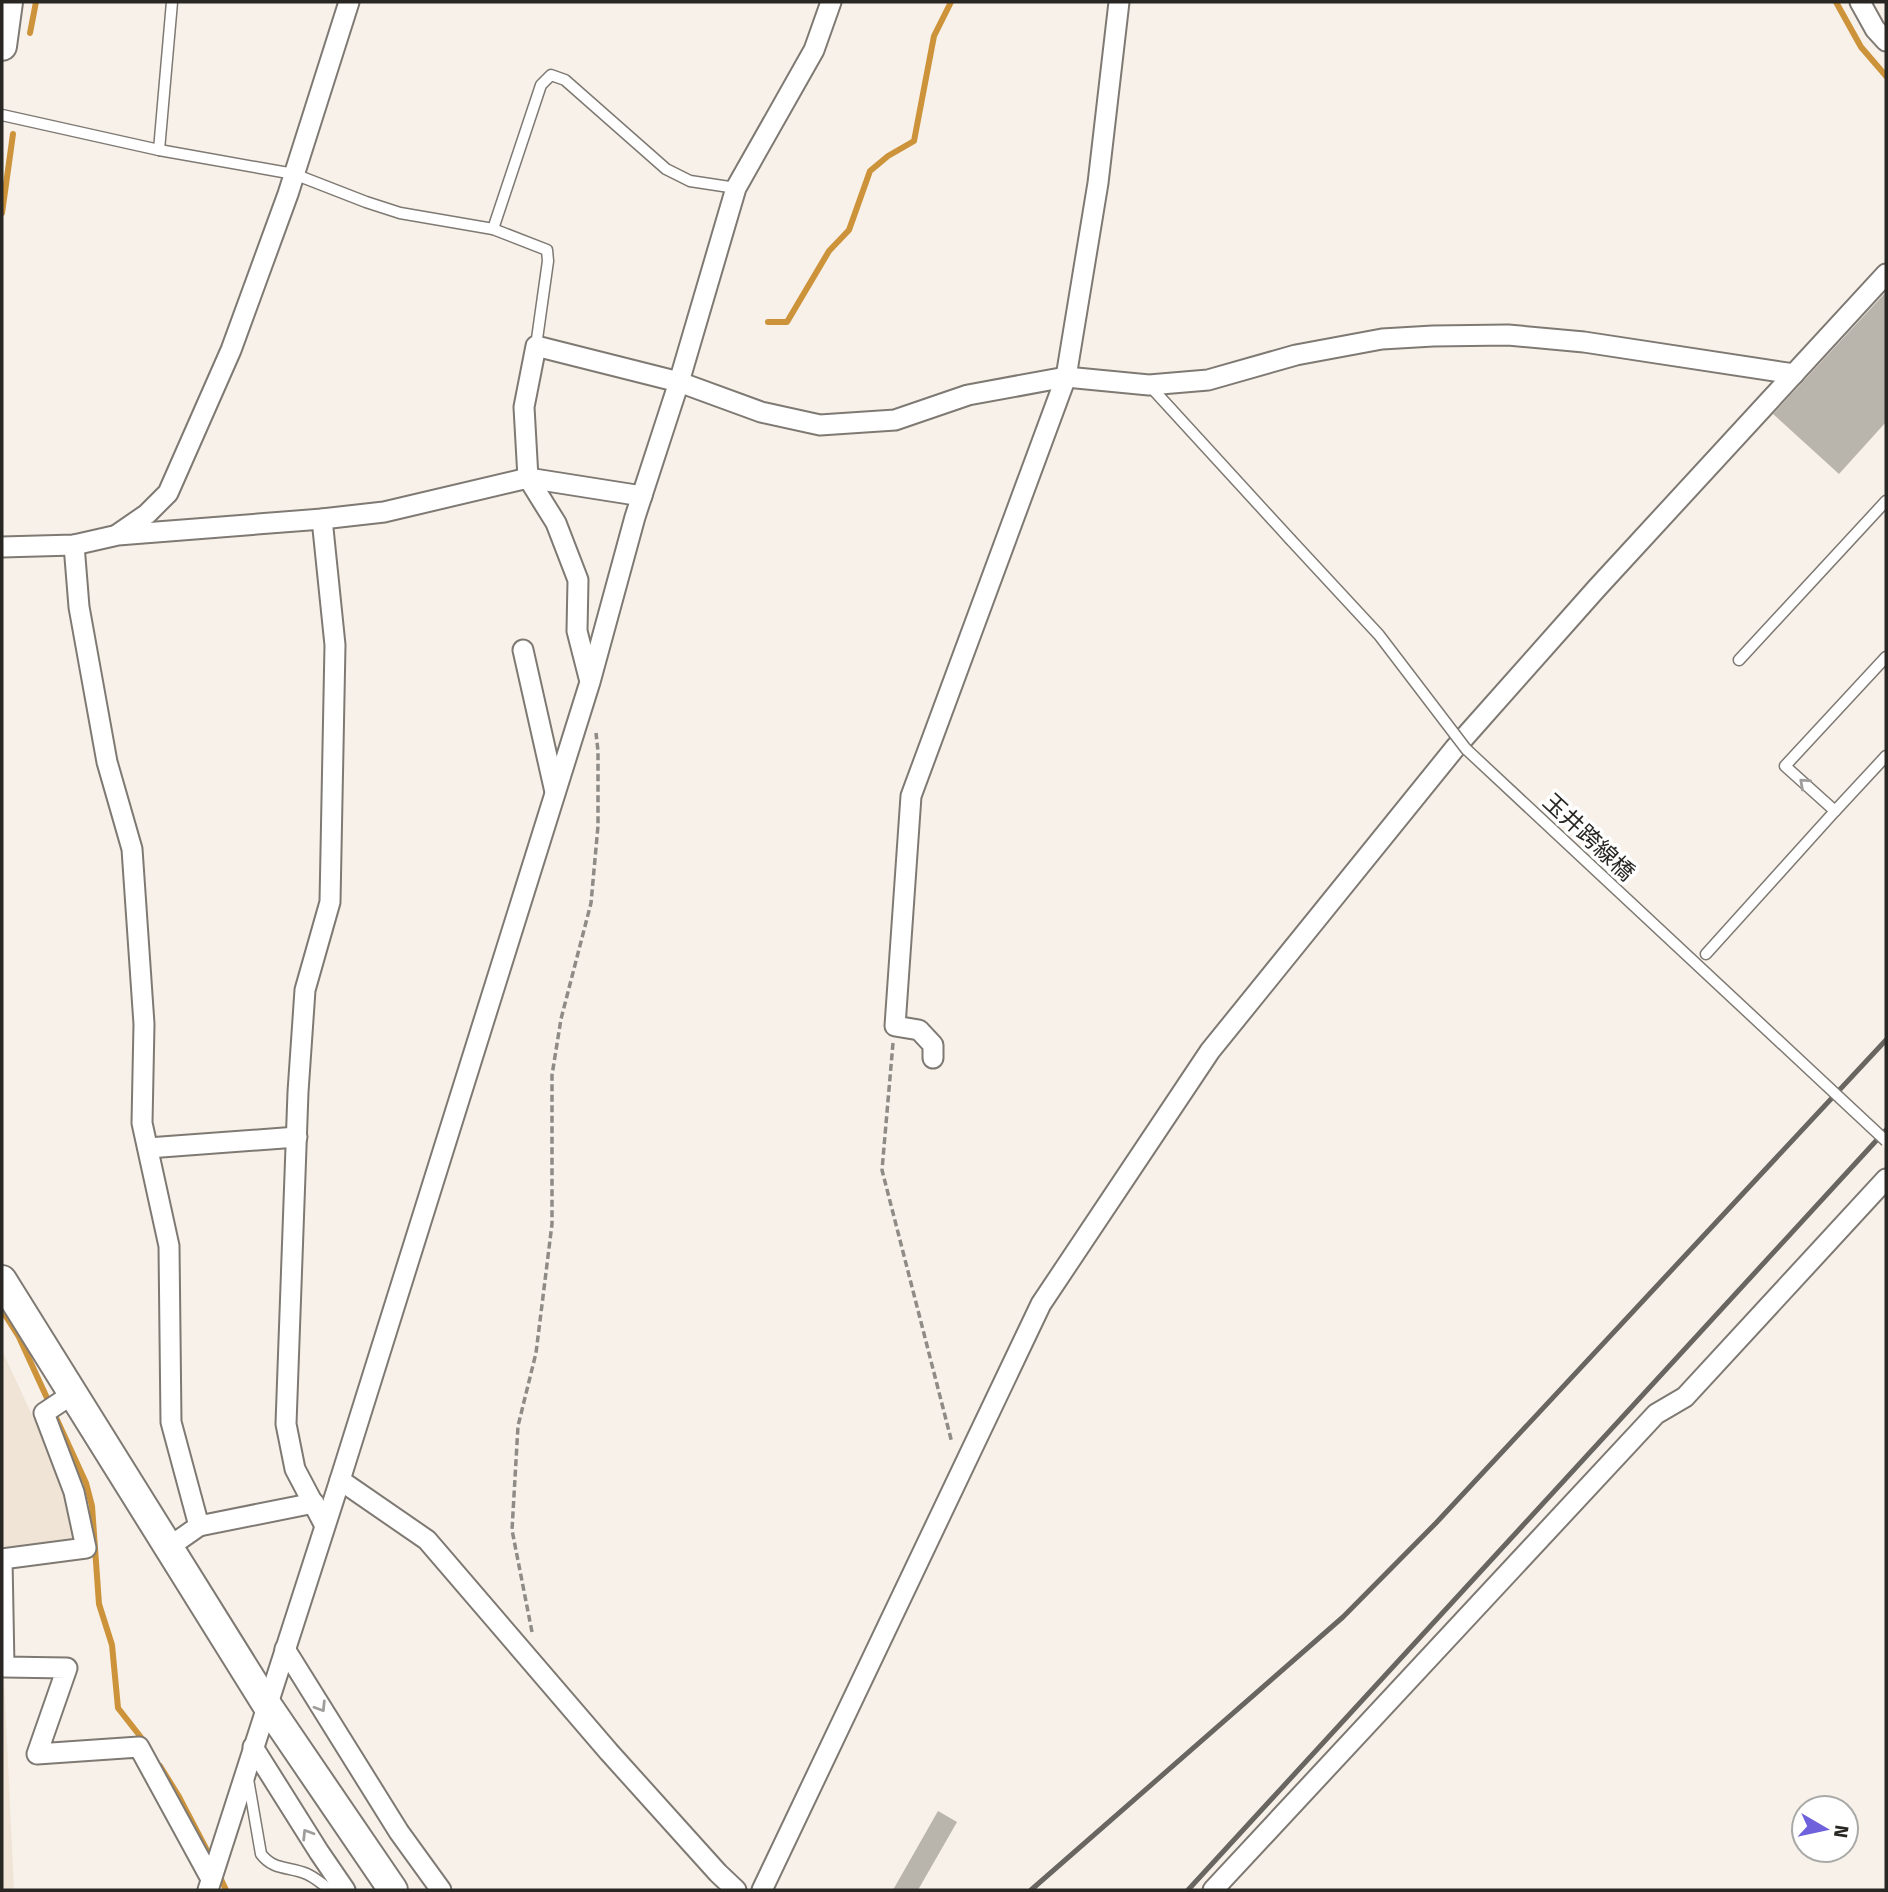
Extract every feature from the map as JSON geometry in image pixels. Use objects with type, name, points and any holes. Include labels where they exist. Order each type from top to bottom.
[{"type":"street","points":[[2,46],[8,2]]},
{"type":"street","points":[[118,535],[147,514],[168,494],[231,350],[294,174],[349,2]]},
{"type":"street","points":[[210,1882],[340,1480],[590,682],[642,496],[679,382],[736,188],[814,50],[831,2]]},
{"type":"street","points":[[933,1058],[933,1045],[919,1030],[895,1026],[911,796],[1066,377],[1098,183],[1118,2]]},
{"type":"street","points":[[1860,2],[1875,29],[1886,41]]},
{"type":"street","points":[[762,1890],[1041,1304],[1210,1051],[1455,748],[1597,588],[1886,274]]},
{"type":"street","points":[[590,682],[577,631],[578,580],[556,523],[528,478],[524,407],[536,346],[679,382],[761,412],[820,425],[895,420],[968,395],[1066,377],[1149,385],[1208,380],[1296,355],[1382,339],[1433,336],[1508,335],[1584,342],[1794,374]]},
{"type":"street","points":[[2,547],[74,545],[118,535],[384,512],[528,478],[642,496]]},
{"type":"street","points":[[322,519],[335,645],[330,902],[305,990],[286,1424],[295,1469],[324,1524]]},
{"type":"street","points":[[74,545],[79,607],[107,762],[132,849],[144,1024],[142,1124],[169,1246],[171,1422],[199,1525]]},
{"type":"street","points":[[523,650],[555,793]]},
{"type":"street","points":[[148,1148],[297,1137]]},
{"type":"street","points":[[1213,1890],[1656,1414],[1685,1396],[1879,1198],[1886,1179]]},
{"type":"street","points":[[2,1280],[68,1397],[169,1548],[267,1705],[393,1890]]},
{"type":"street","points":[[68,1397],[44,1413],[74,1492],[86,1548],[2,1559],[4,1667],[66,1668],[37,1754],[139,1747],[210,1882]]},
{"type":"street","points":[[340,1480],[427,1540],[609,1752],[718,1873],[737,1890]]},
{"type":"street","points":[[169,1548],[199,1525],[314,1503]]},
{"type":"street","points":[[285,1649],[399,1832],[441,1890]]},
{"type":"street","points":[[253,1747],[345,1890]]},
{"type":"lane","points":[[159,150],[172,2]]},
{"type":"lane","points":[[493,229],[541,85],[551,75],[565,80],[666,169],[690,181],[736,188]]},
{"type":"lane","points":[[2,115],[159,150],[294,174],[400,213],[493,229],[547,250],[548,261],[536,346]]},
{"type":"lane","name":"玉井跨線橋","points":[[1149,385],[1378,635],[1466,749],[1886,1141]]},
{"type":"lane","points":[[1739,660],[1886,501]]},
{"type":"lane","points":[[1835,811],[1785,765],[1886,657]]},
{"type":"lane","points":[[1706,954],[1886,756]]},
{"type":"lane","points":[[1656,1414],[1886,1169]]},
{"type":"lane","points":[[246,1767],[261,1854],[267,1862],[276,1867],[307,1874],[331,1890]]},
{"type":"path","points":[[523,1651],[533,1634],[512,1530],[518,1426],[536,1353],[552,1224],[552,1075],[561,1019],[591,903],[598,826],[598,751],[594,723]]},
{"type":"path","points":[[895,1026],[882,1170],[961,1475]]},
{"type":"shaded area","points":[[2,1350],[70,1498],[74,1545],[2,1554]]},
{"type":"shaded area","points":[[2,1636],[14,1890],[2,1890]]},
{"type":"building","points":[[1886,292],[1886,422],[1839,474],[1773,414]]},
{"type":"building","points":[[938,1811],[957,1822],[918,1890],[893,1890]]},
{"type":"waterway","points":[[30,33],[36,2]]},
{"type":"waterway","points":[[768,322],[787,322],[829,251],[849,230],[870,171],[888,156],[914,141],[934,36],[951,2]]},
{"type":"waterway","points":[[1836,2],[1861,47],[1886,76]]},
{"type":"waterway","points":[[2,213],[13,134]]},
{"type":"waterway","points":[[2,1310],[19,1337],[86,1483],[92,1506],[99,1604],[112,1645],[118,1708],[147,1745]]},
{"type":"waterway","points":[[160,1766],[212,1860]]},
{"type":"waterway","points":[[218,1873],[226,1890]]},
{"type":"railway","points":[[1031,1890],[1343,1617],[1436,1523],[1886,1040]]},
{"type":"railway","points":[[1188,1890],[1886,1130]]}]
